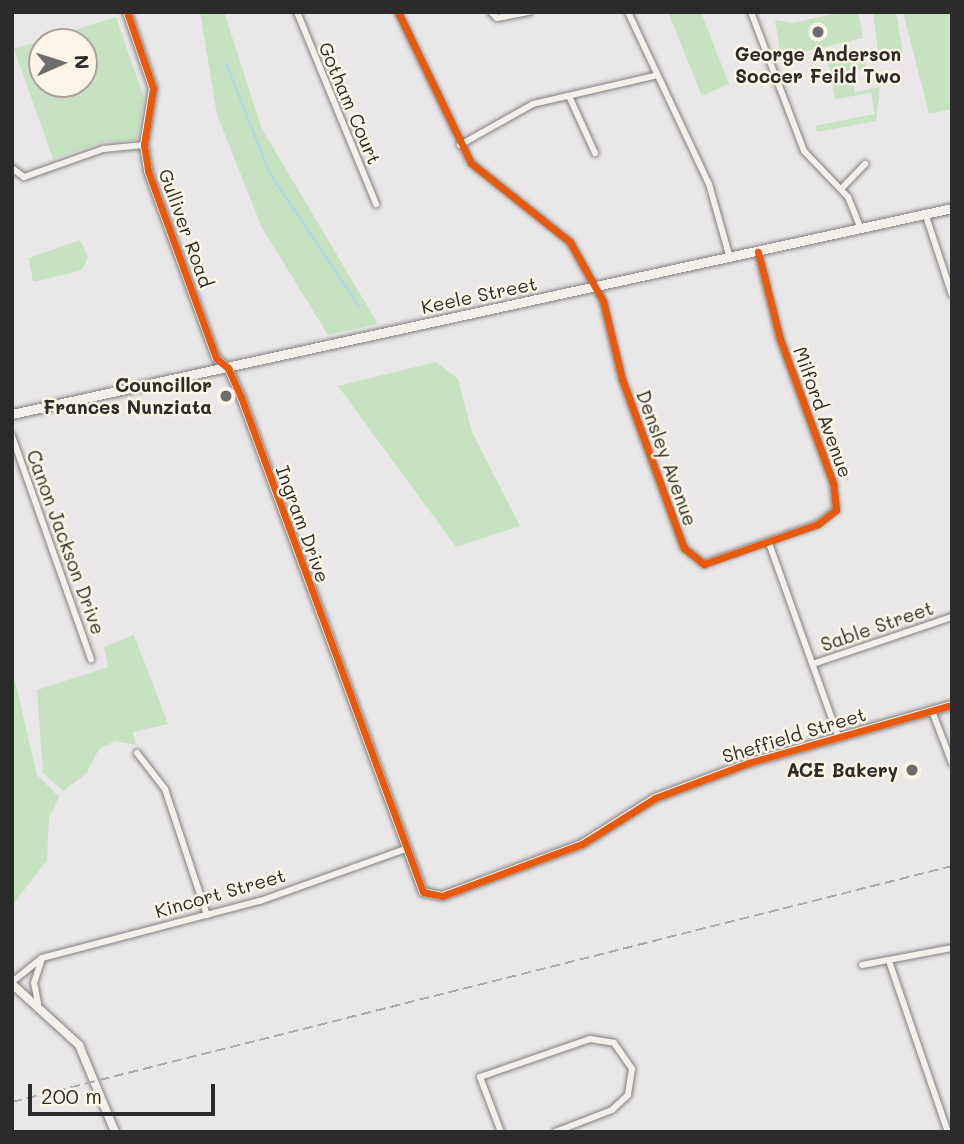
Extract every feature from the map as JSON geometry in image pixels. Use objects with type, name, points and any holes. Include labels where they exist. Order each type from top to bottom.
[{"type":"main road","name":"Keele Street","points":[[12,414],[593,289],[952,208]]},
{"type":"street","name":"Gulliver Road","points":[[127,12],[153,88],[144,145],[216,358],[228,368]]},
{"type":"street","points":[[398,12],[460,145],[491,183],[562,230],[593,289]]},
{"type":"street","points":[[491,12],[497,18],[529,12]]},
{"type":"street","points":[[628,12],[654,76],[709,184],[730,258]]},
{"type":"street","points":[[751,12],[804,151],[856,207],[861,229]]},
{"type":"street","name":"Gotham Court","points":[[299,13],[376,204]]},
{"type":"street","points":[[460,145],[510,113],[654,76]]},
{"type":"street","points":[[569,96],[595,153]]},
{"type":"street","points":[[12,168],[24,177],[103,149],[144,145]]},
{"type":"street","points":[[841,189],[865,164]]},
{"type":"street","points":[[925,213],[952,295]]},
{"type":"street","name":"Milford Avenue","points":[[758,252],[780,339],[836,497],[828,520],[769,543]]},
{"type":"street","name":"Densley Avenue","points":[[593,289],[603,301],[622,379],[689,556],[712,563],[769,543]]},
{"type":"street","name":"Ingram Drive","points":[[228,368],[405,849]]},
{"type":"street","name":"Canon Jackson Drive","points":[[12,436],[91,659]]},
{"type":"street","points":[[769,543],[838,736]]},
{"type":"street","name":"Sable Street","points":[[813,664],[952,617]]},
{"type":"street","name":"Sheffield Street","points":[[405,849],[423,892],[442,896],[601,836],[668,792],[838,736],[952,705]]},
{"type":"street","points":[[932,711],[952,763]]},
{"type":"street","points":[[137,753],[166,789],[207,915]]},
{"type":"street","name":"Kincort Street","points":[[12,983],[41,958],[207,915],[405,849]]},
{"type":"street","points":[[862,965],[890,964],[952,948]]},
{"type":"street","points":[[38,1003],[34,983],[41,958]]},
{"type":"street","points":[[890,964],[948,1132]]},
{"type":"street","points":[[12,983],[38,1003],[79,1045],[115,1132]]},
{"type":"street","points":[[501,1132],[480,1077],[583,1041],[614,1043],[632,1069],[628,1095],[612,1110],[555,1132]]},
{"type":"green space","points":[[200,12],[224,12],[262,129],[378,324],[328,335],[262,228],[217,115]]},
{"type":"green space","points":[[668,12],[701,12],[729,84],[702,96]]},
{"type":"green space","name":"George Anderson Soccer Feild Two","points":[[842,12],[858,12],[863,38],[781,57],[775,20],[792,23]]},
{"type":"green space","points":[[873,12],[896,12],[903,53],[879,58]]},
{"type":"green space","points":[[903,12],[952,12],[952,109],[929,114]]},
{"type":"green space","points":[[116,17],[144,98],[137,140],[102,142],[53,159],[31,98],[98,98],[98,28],[81,28]]},
{"type":"green space","points":[[28,45],[28,88],[14,49]]},
{"type":"green space","points":[[865,52],[866,68],[850,72],[855,92],[880,87],[876,121],[817,132],[815,126],[875,114],[871,93],[835,99],[828,61]]},
{"type":"green space","points":[[80,240],[88,257],[82,270],[33,282],[29,258]]},
{"type":"green space","points":[[436,362],[458,379],[472,432],[520,526],[456,547],[338,386]]},
{"type":"green space","points":[[134,635],[168,724],[133,732],[136,745],[115,741],[99,749],[86,774],[63,791],[43,773],[37,690],[108,667],[104,647]]},
{"type":"green space","points":[[12,668],[37,775],[59,797],[49,818],[47,860],[12,906]]},
{"type":"waterway","points":[[226,63],[270,174],[359,306]]},
{"type":"railway","points":[[12,1102],[952,866]]},
{"type":"cycle path","points":[[127,12],[153,88],[144,145],[148,171],[216,358],[228,368],[241,397],[423,892],[442,896],[582,844],[655,798],[748,763],[952,705]]},
{"type":"cycle path","points":[[398,12],[471,163],[570,242],[603,301],[622,379],[684,548],[704,564],[818,524],[836,510],[833,483],[780,339],[758,252]]},
{"type":"place","name":"George Anderson Soccer Feild Two","points":[[818,32]]},
{"type":"place","name":"Councillor Frances Nunziata","points":[[226,396]]},
{"type":"place","name":"ACE Bakery","points":[[912,770]]}]
